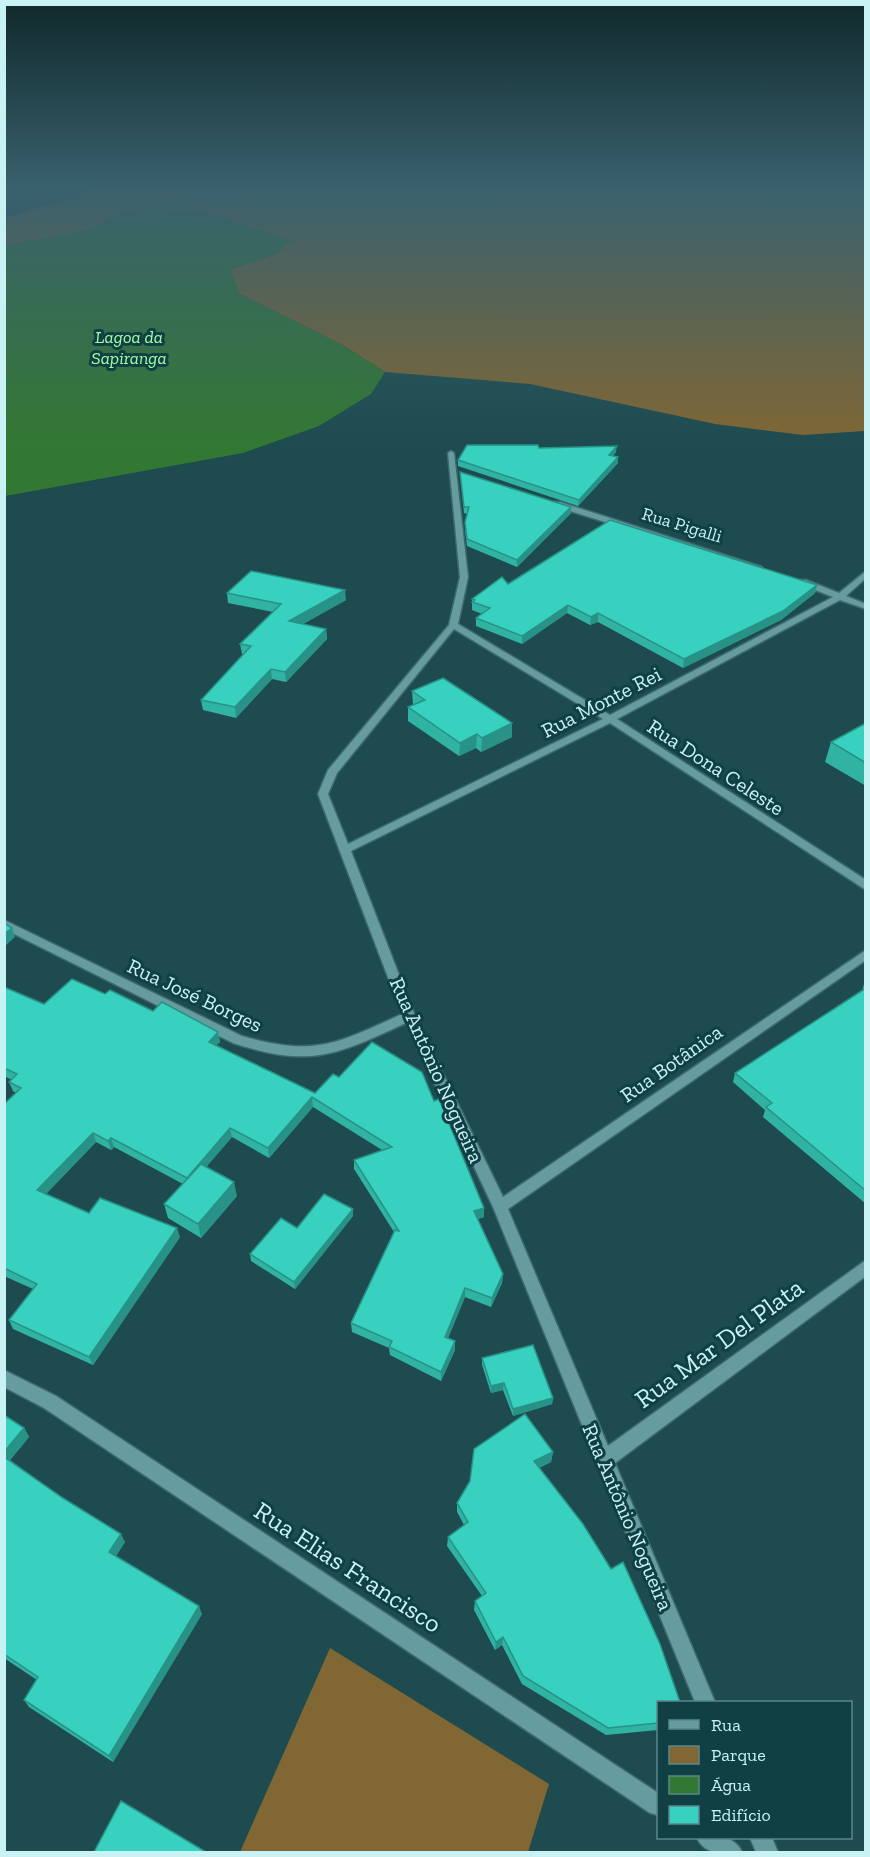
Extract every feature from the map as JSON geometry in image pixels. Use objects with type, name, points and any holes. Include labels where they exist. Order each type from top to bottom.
[{"type":"street","name":"Rua Antônio Nogueira","points":[[451,453],[451,471],[464,577],[453,625],[332,772],[325,784],[323,794],[327,810],[409,1016],[500,1207],[705,1701]]},
{"type":"street","points":[[451,471],[463,475]]},
{"type":"street","name":"Rua Pigalli","points":[[553,503],[765,569]]},
{"type":"street","name":"Rua Monte Rei","points":[[344,850],[610,719],[841,596],[866,573]]},
{"type":"street","points":[[798,580],[866,607]]},
{"type":"street","name":"Rua Dona Celeste","points":[[453,625],[610,719],[866,886]]},
{"type":"street","name":"Rua José Borges","points":[[4,924],[238,1040],[263,1048],[310,1054],[332,1051],[409,1016]]},
{"type":"street","name":"Rua Botânica","points":[[500,1207],[866,954]]},
{"type":"street","name":"Rua Mar Del Plata","points":[[603,1460],[866,1267]]},
{"type":"street","name":"Rua Elias Francisco","points":[[4,1378],[50,1402],[657,1804]]},
{"type":"street","points":[[710,1839],[731,1852]]},
{"type":"green space","points":[[232,276],[865,276],[865,431],[803,435],[715,424],[530,384],[385,372],[344,346],[240,294]]},
{"type":"green space","points":[[330,1648],[549,1784],[528,1852],[240,1852]]},
{"type":"water","name":"Lagoa da Sapiranga","points":[[5,276],[232,276],[240,294],[344,346],[385,372],[371,394],[319,426],[243,453],[5,496]]},
{"type":"building","points":[[467,445],[538,445],[539,448],[617,446],[609,455],[618,457],[579,500],[458,460]]},
{"type":"building","points":[[460,472],[571,507],[517,560],[467,539],[465,522],[469,507],[464,507]]},
{"type":"building","points":[[610,520],[817,585],[783,611],[684,659],[598,613],[591,617],[568,605],[522,636],[476,618],[490,608],[472,602],[475,600],[472,599],[502,577],[508,584]]},
{"type":"building","points":[[251,571],[345,590],[289,621],[326,629],[285,672],[271,669],[235,707],[201,700],[251,646],[240,644],[281,604],[227,593]]},
{"type":"building","points":[[443,678],[512,723],[482,738],[477,734],[460,743],[408,707],[425,700],[412,691]]},
{"type":"building","points":[[866,723],[866,763],[831,742]]},
{"type":"building","points":[[4,923],[12,928],[4,934]]},
{"type":"building","points":[[72,979],[105,994],[110,990],[153,1011],[162,1002],[218,1032],[209,1042],[315,1093],[333,1074],[339,1077],[372,1042],[422,1072],[434,1101],[439,1099],[484,1208],[474,1211],[503,1274],[492,1298],[465,1288],[445,1337],[455,1341],[441,1372],[389,1347],[392,1341],[351,1323],[395,1230],[399,1231],[354,1160],[392,1147],[312,1097],[268,1148],[230,1128],[187,1178],[111,1138],[108,1141],[93,1133],[37,1190],[89,1213],[100,1198],[177,1228],[89,1357],[9,1320],[37,1284],[4,1268],[4,1104],[21,1088],[9,1082],[17,1074],[4,1068],[4,987],[44,1004]]},
{"type":"building","points":[[866,988],[866,1191],[766,1107],[772,1103],[735,1073]]},
{"type":"building","points":[[201,1164],[234,1182],[198,1224],[164,1204]]},
{"type":"building","points":[[324,1194],[353,1209],[294,1282],[250,1254],[281,1218],[297,1228]]},
{"type":"building","points":[[533,1345],[553,1398],[513,1409],[504,1383],[491,1386],[482,1358]]},
{"type":"building","points":[[525,1414],[553,1452],[534,1461],[583,1524],[611,1569],[623,1562],[660,1644],[680,1701],[657,1701],[657,1723],[608,1728],[523,1676],[503,1637],[496,1642],[475,1601],[486,1593],[448,1537],[468,1522],[457,1503],[470,1481],[474,1449]]},
{"type":"building","points":[[4,1415],[24,1428],[4,1452]]},
{"type":"building","points":[[4,1457],[63,1498],[121,1534],[109,1552],[199,1606],[109,1756],[24,1700],[38,1677],[4,1654]]},
{"type":"building","points":[[121,1801],[206,1852],[94,1852]]}]
